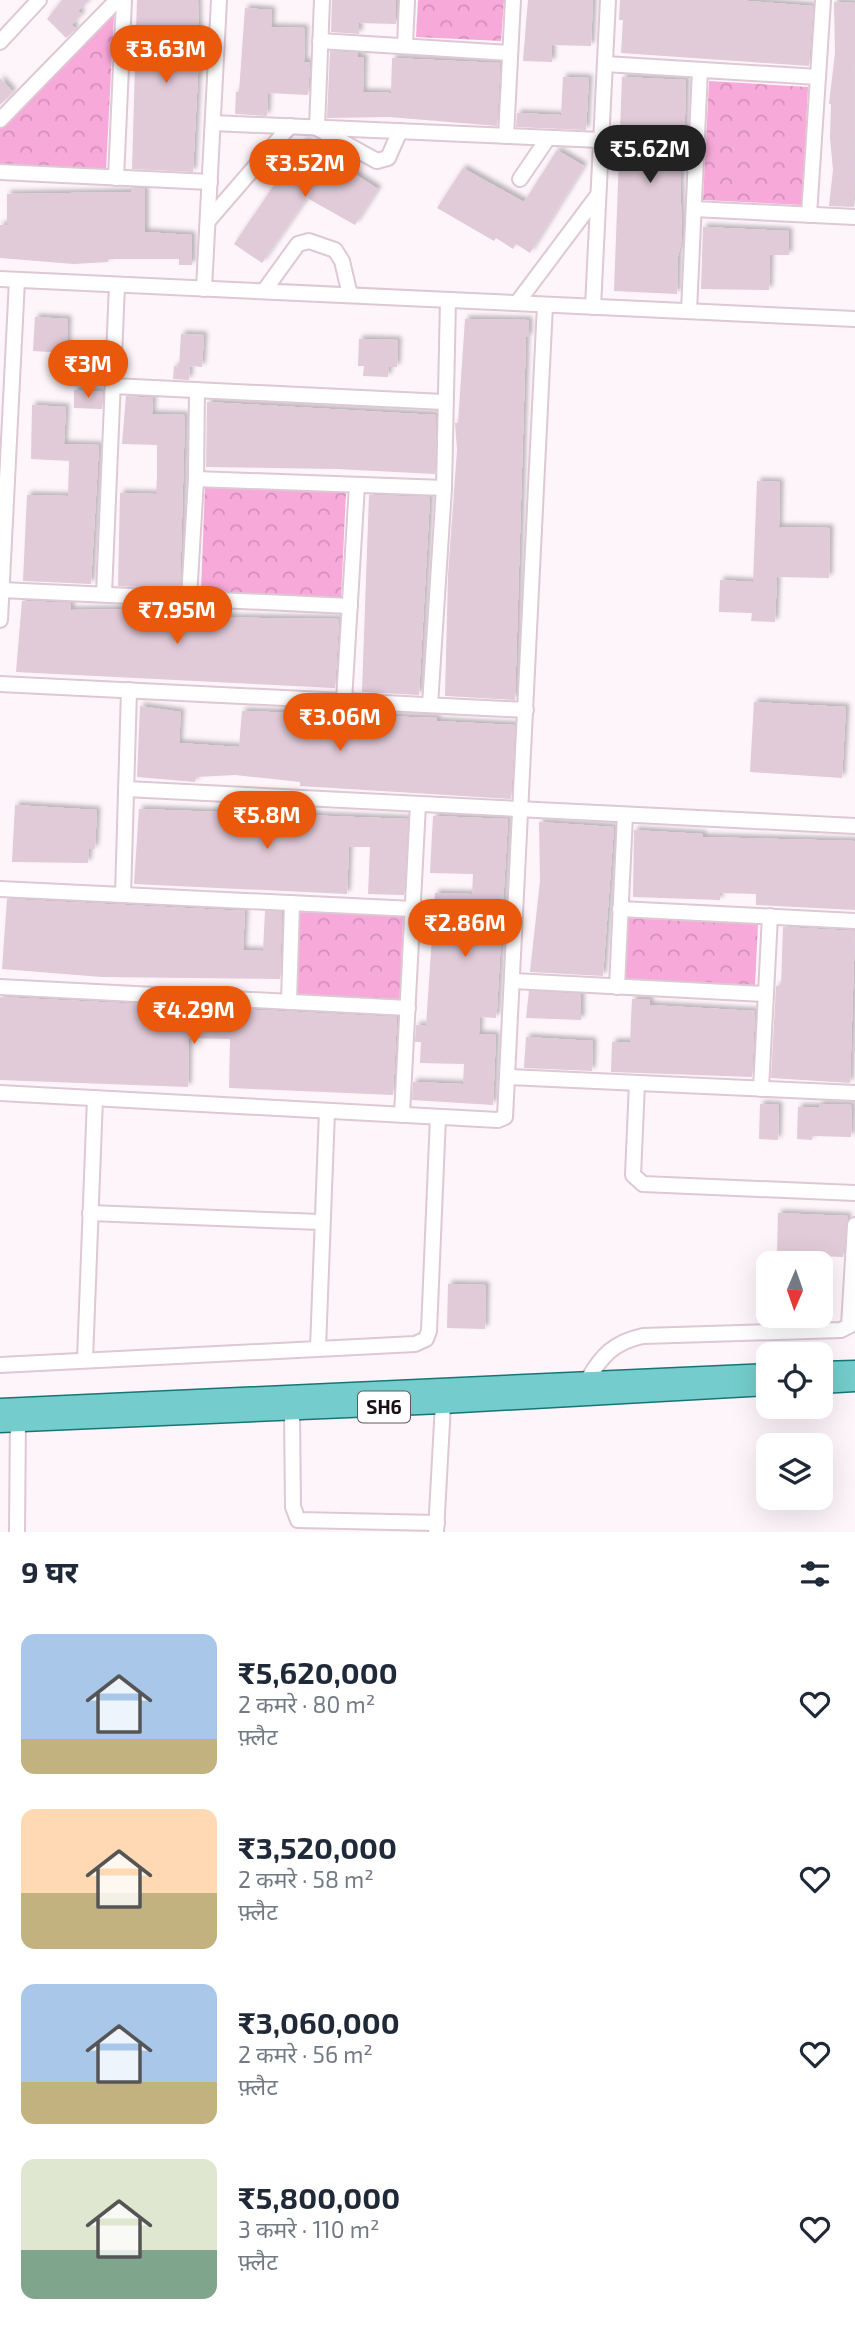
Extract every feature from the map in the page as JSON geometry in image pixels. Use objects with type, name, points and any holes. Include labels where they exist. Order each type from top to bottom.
[{"type":"main road","points":[[833,1371],[855,1370]]},
{"type":"main road","name":"SH6","points":[[12,1418],[587,1381],[756,1374]]},
{"type":"main road","points":[[833,1383],[855,1382]]},
{"type":"main road","name":"SH6","points":[[0,1408],[12,1418],[292,1411],[756,1387]]},
{"type":"street","points":[[0,120],[117,0]]},
{"type":"street","points":[[116,178],[124,0]]},
{"type":"street","points":[[204,289],[219,0]]},
{"type":"street","points":[[317,128],[322,0]]},
{"type":"street","points":[[405,46],[407,0]]},
{"type":"street","points":[[506,136],[513,0]]},
{"type":"street","points":[[593,307],[608,0]]},
{"type":"street","points":[[809,215],[823,0]]},
{"type":"street","points":[[0,42],[36,1]]},
{"type":"street","points":[[320,41],[510,52]]},
{"type":"street","points":[[605,64],[818,77]]},
{"type":"street","points":[[689,311],[700,70]]},
{"type":"street","points":[[213,123],[601,140]]},
{"type":"street","points":[[208,220],[290,127]]},
{"type":"street","points":[[317,128],[377,161],[388,158],[400,131]]},
{"type":"street","points":[[520,179],[548,138]]},
{"type":"street","points":[[0,172],[210,182]]},
{"type":"street","points":[[517,303],[598,195]]},
{"type":"street","points":[[694,209],[855,217]]},
{"type":"street","points":[[264,291],[298,244],[309,241],[335,250],[342,261],[350,295]]},
{"type":"street","points":[[0,279],[855,319]]},
{"type":"street","points":[[0,620],[6,389],[17,280]]},
{"type":"street","points":[[104,594],[117,285]]},
{"type":"street","points":[[430,705],[444,488],[448,300]]},
{"type":"street","points":[[0,1093],[498,1120],[505,1116],[545,304]]},
{"type":"street","points":[[113,386],[444,402]]},
{"type":"street","points":[[189,598],[196,479],[197,390]]},
{"type":"street","points":[[196,479],[444,488]]},
{"type":"street","points":[[344,701],[357,485]]},
{"type":"street","points":[[2,590],[350,606]]},
{"type":"street","points":[[0,684],[526,710]]},
{"type":"street","points":[[122,895],[129,690]]},
{"type":"street","points":[[126,789],[855,826]]},
{"type":"street","points":[[402,1115],[418,804]]},
{"type":"street","points":[[617,986],[625,815]]},
{"type":"street","points":[[0,889],[413,909]]},
{"type":"street","points":[[289,1002],[292,903]]},
{"type":"street","points":[[620,909],[855,921]]},
{"type":"street","points":[[761,1089],[770,916]]},
{"type":"street","points":[[513,981],[766,994]]},
{"type":"street","points":[[0,987],[408,1008]]},
{"type":"street","points":[[509,1077],[855,1093]]},
{"type":"street","points":[[637,1083],[633,1175],[643,1184],[855,1193]]},
{"type":"street","points":[[85,1360],[95,1098]]},
{"type":"street","points":[[318,1348],[327,1111]]},
{"type":"street","points":[[0,1365],[415,1344],[426,1339],[429,1331],[438,1117]]},
{"type":"street","points":[[90,1213],[321,1222]]},
{"type":"street","points":[[587,1381],[599,1360],[612,1347],[643,1336],[841,1330],[849,1326],[855,1225]]},
{"type":"street","points":[[292,1411],[294,1515],[298,1520],[325,1526],[437,1528],[443,1405]]},
{"type":"street","points":[[12,1418],[17,1532]]},
{"type":"green space","points":[[418,0],[504,0],[501,41],[416,37]]},
{"type":"green space","points":[[114,15],[106,170],[0,165],[0,129]]},
{"type":"green space","points":[[709,81],[808,87],[802,205],[703,200]]},
{"type":"green space","points":[[205,485],[346,492],[341,598],[201,591]]},
{"type":"green space","points":[[300,912],[403,916],[400,999],[296,995]]},
{"type":"green space","points":[[627,918],[758,924],[755,985],[625,979]]},
{"type":"building","points":[[62,0],[89,0],[78,11],[82,14],[72,25],[76,29],[66,38],[47,19]]},
{"type":"building","points":[[137,0],[198,0],[199,55],[193,172],[132,169]]},
{"type":"building","points":[[332,0],[396,0],[396,24],[359,23],[359,34],[331,32]]},
{"type":"building","points":[[528,0],[593,0],[591,46],[552,45],[552,62],[523,61]]},
{"type":"building","points":[[620,0],[736,0],[813,6],[809,66],[621,53],[623,20],[619,20]]},
{"type":"building","points":[[834,2],[855,3],[854,207],[829,206],[833,170],[829,104],[835,53]]},
{"type":"building","points":[[245,8],[272,10],[271,27],[305,28],[304,62],[310,62],[308,95],[268,93],[267,116],[235,114]]},
{"type":"building","points":[[330,51],[358,53],[358,57],[364,57],[363,92],[391,93],[392,58],[500,63],[497,126],[389,117],[327,118]]},
{"type":"building","points":[[563,77],[589,78],[586,130],[516,127],[517,113],[561,115]]},
{"type":"building","points":[[622,77],[686,80],[684,151],[680,168],[682,239],[678,256],[677,294],[614,291]]},
{"type":"building","points":[[0,78],[13,92],[0,105]]},
{"type":"building","points":[[304,141],[378,189],[355,225],[307,198],[262,263],[234,244]]},
{"type":"building","points":[[557,150],[584,166],[530,253],[516,244],[513,249],[496,238],[494,241],[437,208],[463,168],[524,202]]},
{"type":"building","points":[[131,188],[145,189],[145,232],[192,235],[192,265],[179,265],[179,259],[108,259],[108,262],[74,264],[0,258],[0,225],[7,225],[7,194],[131,192]]},
{"type":"building","points":[[703,227],[789,231],[789,255],[770,255],[769,290],[701,289]]},
{"type":"building","points":[[35,317],[68,319],[67,353],[33,351]]},
{"type":"building","points":[[465,319],[529,320],[529,337],[526,337],[515,700],[445,696],[448,575],[457,450],[455,423],[458,423]]},
{"type":"building","points":[[181,334],[204,335],[202,367],[190,366],[189,380],[173,379],[174,366],[179,367]]},
{"type":"building","points":[[359,339],[398,340],[397,367],[389,367],[388,377],[363,376],[364,366],[358,366]]},
{"type":"building","points":[[74,390],[103,392],[102,409],[74,408]]},
{"type":"building","points":[[126,396],[153,398],[152,414],[185,415],[180,589],[118,586],[120,493],[156,494],[157,476],[157,445],[122,444]]},
{"type":"building","points":[[207,402],[436,415],[435,474],[206,467]]},
{"type":"building","points":[[32,405],[66,407],[64,444],[99,445],[91,584],[23,581],[27,495],[68,496],[69,461],[31,459]]},
{"type":"building","points":[[757,481],[780,482],[779,527],[830,528],[829,578],[777,577],[775,622],[751,621],[752,613],[719,612],[720,580],[753,582]]},
{"type":"building","points":[[369,495],[430,497],[419,695],[362,692]]},
{"type":"building","points":[[22,601],[71,603],[71,610],[179,608],[197,609],[197,617],[339,619],[335,688],[16,672]]},
{"type":"building","points":[[754,702],[846,707],[842,778],[750,772]]},
{"type":"building","points":[[140,706],[181,712],[179,743],[239,747],[242,711],[437,718],[437,721],[515,725],[511,799],[300,786],[300,782],[235,775],[196,777],[195,782],[137,777]]},
{"type":"building","points":[[15,805],[97,810],[95,849],[89,849],[88,863],[12,862]]},
{"type":"building","points":[[139,809],[408,819],[404,895],[368,894],[370,847],[349,847],[347,894],[134,884]]},
{"type":"building","points":[[433,816],[508,819],[496,1018],[480,1017],[479,1034],[496,1035],[493,1105],[412,1100],[413,1082],[463,1084],[464,1064],[420,1063],[421,1042],[415,1042],[416,1025],[426,1026],[435,893],[472,894],[473,874],[430,873]]},
{"type":"building","points":[[539,822],[614,827],[603,976],[530,972],[540,881]]},
{"type":"building","points":[[634,830],[703,834],[703,837],[855,841],[855,910],[756,905],[756,894],[720,893],[720,900],[633,897]]},
{"type":"building","points":[[7,899],[245,911],[243,950],[263,951],[265,911],[282,912],[280,979],[102,977],[2,969]]},
{"type":"building","points":[[783,927],[855,931],[850,1083],[771,1078],[776,986],[781,986]]},
{"type":"building","points":[[529,991],[581,994],[581,1020],[526,1018]]},
{"type":"building","points":[[0,997],[397,1017],[393,1095],[229,1088],[230,1039],[189,1038],[188,1087],[0,1080]]},
{"type":"building","points":[[632,999],[650,999],[650,1005],[755,1011],[752,1077],[611,1072],[612,1042],[630,1042]]},
{"type":"building","points":[[526,1037],[593,1041],[592,1071],[524,1068]]},
{"type":"building","points":[[760,1104],[779,1105],[778,1140],[759,1139]]},
{"type":"building","points":[[819,1104],[852,1105],[851,1137],[812,1136],[812,1140],[797,1139],[798,1107],[819,1107]]},
{"type":"building","points":[[778,1213],[848,1216],[843,1257],[833,1257],[833,1251],[777,1251]]},
{"type":"building","points":[[448,1284],[486,1285],[485,1329],[447,1328]]}]
